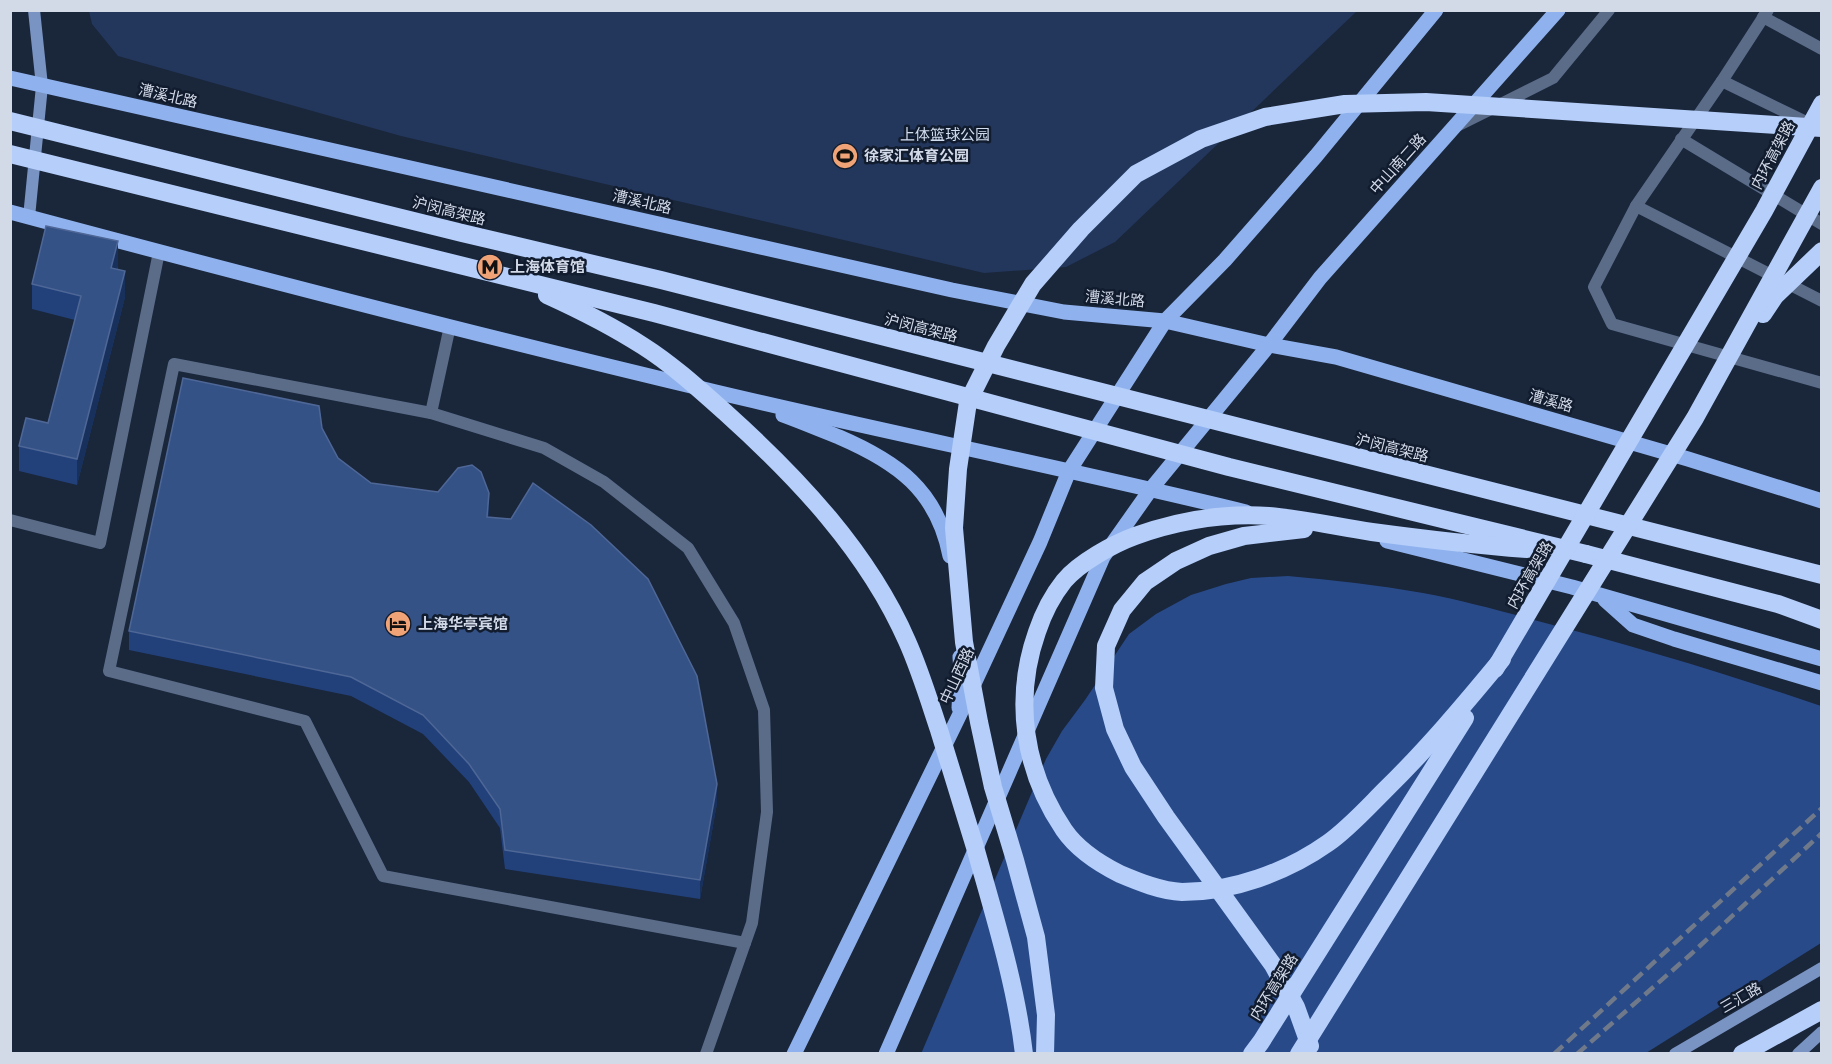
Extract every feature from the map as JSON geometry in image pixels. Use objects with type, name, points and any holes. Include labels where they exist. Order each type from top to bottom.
[{"type":"highway","points":[[1045,1053],[1046,1015],[1036,937],[993,788],[979,722],[964,642],[954,528],[958,469],[968,402],[996,346],[1033,284],[1081,229],[1136,174],[1201,139],[1265,117],[1345,104],[1426,102],[1821,128]]},
{"type":"highway","name":"内环高架路","points":[[1252,1053],[1502,659],[1764,211],[1821,104]]},
{"type":"highway","name":"沪闵高架路","points":[[10,121],[661,280],[1797,569],[1821,573]]},
{"type":"highway","points":[[10,154],[666,316],[1229,467],[1586,554],[1821,615]]},
{"type":"highway","points":[[1299,1053],[1695,418],[1821,188]]},
{"type":"highway","points":[[1718,376],[1775,296],[1821,251]]},
{"type":"highway","points":[[501,275],[586,312],[644,346],[691,381],[800,484],[839,530],[877,584],[907,641],[929,700],[961,800],[1020,1020],[1024,1053]]},
{"type":"highway","points":[[1502,659],[1423,752],[1328,843],[1279,870],[1230,888],[1179,892],[1142,884],[1099,864],[1066,833],[1040,787],[1026,738],[1023,696],[1030,652],[1044,612],[1065,579],[1091,558],[1132,537],[1173,524],[1217,517],[1267,516],[1446,541],[1586,554]]},
{"type":"highway","points":[[1312,1053],[1296,1007],[1273,965],[1166,817],[1133,767],[1116,729],[1104,688],[1106,646],[1122,610],[1145,582],[1176,561],[1209,546],[1244,536],[1305,528],[1358,530]]},
{"type":"highway","points":[[1778,604],[1821,620]]},
{"type":"highway","points":[[1742,1053],[1821,1010]]},
{"type":"main road","points":[[1165,321],[1224,260],[1316,156],[1436,10]]},
{"type":"main road","name":"中山南二路","points":[[1269,345],[1320,278],[1558,10]]},
{"type":"main road","name":"漕溪北路","points":[[10,78],[952,290],[1064,312],[1165,321],[1269,345]]},
{"type":"main road","points":[[10,212],[159,252],[718,393],[1411,546],[1601,596],[1821,659]]},
{"type":"main road","name":"中山西路","points":[[794,1053],[959,716],[1040,542],[1069,471],[1165,321]]},
{"type":"main road","points":[[885,1053],[1104,557],[1151,489],[1269,345]]},
{"type":"main road","name":"漕溪路","points":[[1269,345],[1336,357],[1688,459],[1821,501]]},
{"type":"main road","points":[[718,393],[799,421],[865,448],[907,475],[923,492],[933,507],[946,539],[955,583],[961,672],[959,716]]},
{"type":"main road","points":[[1601,596],[1633,625],[1821,683]]},
{"type":"street","points":[[29,217],[42,86],[34,10]]},
{"type":"street","name":"三汇路","points":[[1675,1053],[1821,968]]},
{"type":"street","points":[[1798,1053],[1821,1032]]},
{"type":"lane","points":[[1455,127],[1553,78],[1609,10]]},
{"type":"lane","points":[[1821,49],[1765,14],[1636,206],[1594,287],[1612,324],[1821,383]]},
{"type":"lane","points":[[1722,81],[1821,128]]},
{"type":"lane","points":[[1681,139],[1821,224]]},
{"type":"lane","points":[[1636,206],[1821,301]]},
{"type":"lane","points":[[10,520],[100,543],[159,252]]},
{"type":"lane","points":[[430,413],[450,326]]},
{"type":"lane","points":[[706,1053],[745,944],[752,923],[767,812],[764,710],[734,623],[688,548],[604,482],[544,448],[430,413],[174,364],[109,671],[305,721],[383,876],[745,944]]},
{"type":"green space","name":"徐家汇体育公园","points":[[89,11],[1357,11],[1115,242],[1066,267],[984,273],[401,136],[118,56],[92,24]]},
{"type":"shaded area","points":[[1288,576],[1389,588],[1465,602],[1643,650],[1821,706],[1821,943],[1646,1053],[921,1054],[1046,759],[1062,731],[1129,634],[1156,614],[1191,595],[1251,578]]},
{"type":"building","points":[[46,226],[118,241],[111,268],[125,271],[77,459],[19,446],[26,418],[48,423],[81,296],[32,284]]},
{"type":"building","name":"上海华亭宾馆","points":[[183,378],[319,406],[322,428],[338,458],[371,483],[438,492],[458,468],[472,465],[481,472],[489,493],[487,517],[511,519],[533,483],[591,525],[648,579],[697,676],[717,784],[700,880],[505,850],[500,809],[469,764],[423,715],[351,677],[129,631]]},
{"type":"railway","points":[[1554,1054],[1822,808]]},
{"type":"railway","points":[[1577,1054],[1690,955],[1822,833]]},
{"type":"place","name":"徐家汇体育公园","points":[[845,156]]},
{"type":"place","name":"上海体育馆","points":[[490,267]]},
{"type":"place","name":"上海华亭宾馆","points":[[398,624]]},
{"type":"park label","name":"上体篮球公园","points":[[945,135]]}]
